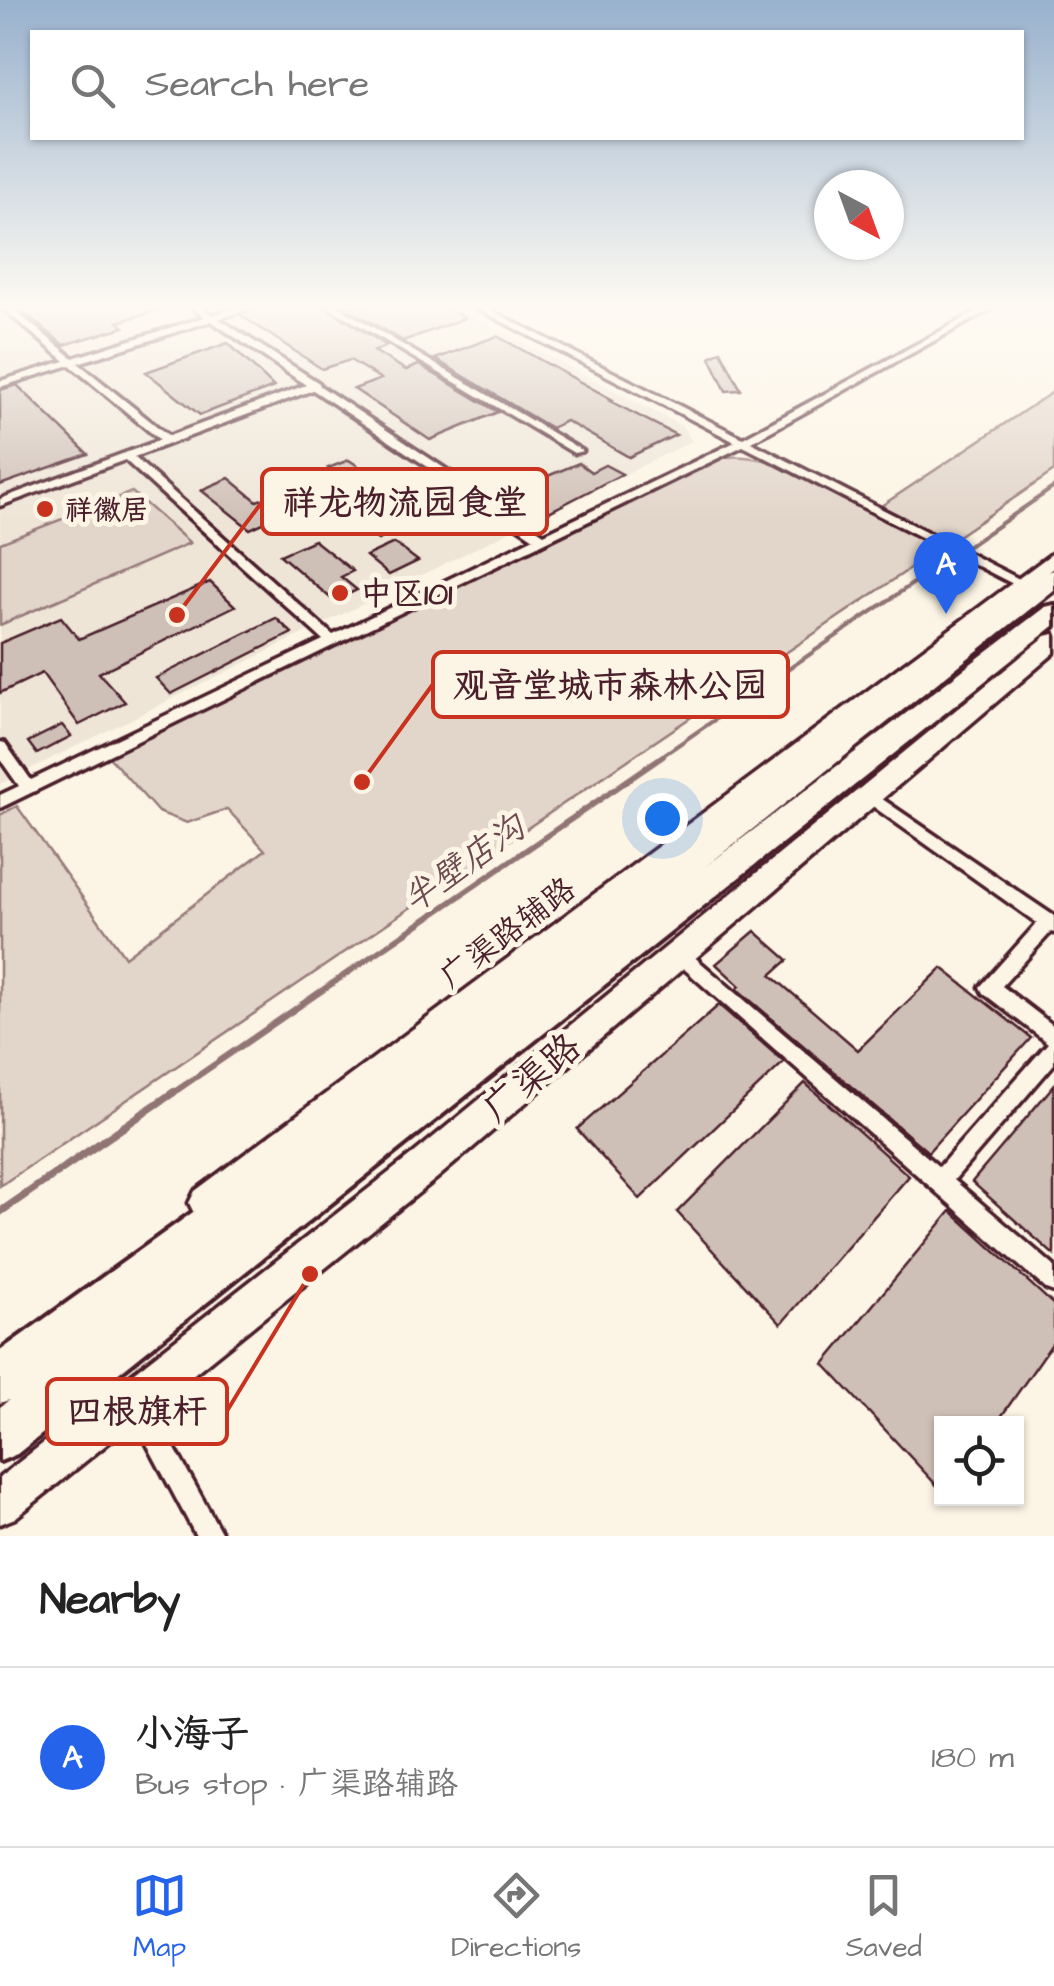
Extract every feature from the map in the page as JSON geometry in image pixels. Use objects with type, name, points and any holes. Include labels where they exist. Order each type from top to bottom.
[{"type":"highway","points":[[0,1380],[381,1100],[1038,580]]},
{"type":"highway","name":"广渠路","points":[[0,1438],[1054,613]]},
{"type":"main road","name":"广渠路辅路","points":[[0,1358],[1038,580],[1054,558]]},
{"type":"main road","name":"广渠路","points":[[0,1503],[424,1166],[1054,641]]},
{"type":"street","points":[[91,378],[168,441]]},
{"type":"street","points":[[305,378],[542,538]]},
{"type":"street","points":[[453,378],[578,452]]},
{"type":"street","points":[[615,378],[712,428],[746,440],[1038,580]]},
{"type":"street","points":[[0,802],[746,440],[861,378]]},
{"type":"street","points":[[0,503],[316,385]]},
{"type":"street","points":[[127,456],[332,640]]},
{"type":"street","points":[[0,747],[28,788]]},
{"type":"street","points":[[868,796],[1051,924],[988,987],[1054,1037]]},
{"type":"street","points":[[679,954],[1054,1281]]},
{"type":"street","points":[[940,1181],[1054,1050]]},
{"type":"street","points":[[134,1397],[210,1536]]},
{"type":"shaded area","points":[[0,378],[590,378],[682,426],[692,441],[0,784]]},
{"type":"shaded area","points":[[1054,391],[1054,471],[0,1186],[0,815],[17,806],[125,957],[265,850],[227,809],[187,823],[158,812],[109,757],[718,458],[739,456],[779,464],[872,512]]},
{"type":"shaded area","points":[[132,492],[190,543],[0,625],[0,543]]},
{"type":"building","points":[[153,378],[264,378],[274,387],[200,415]]},
{"type":"building","points":[[440,378],[498,412],[430,440],[354,389],[381,379]]},
{"type":"building","points":[[466,378],[573,378],[676,435],[629,457],[566,421],[551,428]]},
{"type":"building","points":[[720,378],[735,378],[741,390],[726,391]]},
{"type":"building","points":[[17,385],[88,454],[0,485],[0,390]]},
{"type":"building","points":[[349,460],[372,475],[350,485],[328,468]]},
{"type":"building","points":[[579,463],[591,472],[605,465],[622,474],[545,514],[509,492]]},
{"type":"building","points":[[229,478],[281,515],[250,529],[201,490]]},
{"type":"building","points":[[426,490],[450,506],[378,540],[355,522]]},
{"type":"building","points":[[314,540],[353,571],[341,577],[357,590],[334,601],[280,555]]},
{"type":"building","points":[[394,543],[418,561],[389,575],[366,556]]},
{"type":"building","points":[[210,582],[235,606],[99,673],[125,702],[79,725],[42,673],[0,693],[0,643],[61,617],[79,639]]},
{"type":"building","points":[[276,618],[292,633],[171,694],[156,678]]},
{"type":"building","points":[[62,725],[71,736],[37,754],[28,742]]},
{"type":"building","points":[[755,931],[788,960],[771,975],[858,1050],[942,968],[1031,1038],[928,1152],[737,989],[740,986],[716,964]]},
{"type":"building","points":[[719,1005],[784,1062],[640,1199],[577,1129]]},
{"type":"building","points":[[805,1083],[909,1176],[781,1324],[677,1212]]},
{"type":"building","points":[[1054,1085],[1054,1255],[972,1182]]},
{"type":"building","points":[[951,1211],[1054,1305],[1054,1341],[1002,1416],[934,1416],[934,1482],[824,1364]]},
{"type":"waterway","name":"半壁店沟","points":[[967,547],[1054,487]]},
{"type":"waterway","name":"半壁店沟","points":[[659,758],[953,556]]},
{"type":"waterway","name":"半壁店沟","points":[[170,1095],[663,756]]},
{"type":"waterway","name":"半壁店沟","points":[[0,1212],[174,1092]]},
{"type":"place","name":"祥徽居","points":[[45,509]]},
{"type":"place","name":"中区101","points":[[340,593]]},
{"type":"place","name":"小海子","points":[[946,614]]},
{"type":"place","name":"祥龙物流园食堂","points":[[177,615]]},
{"type":"place","name":"观音堂城市森林公园","points":[[362,782]]},
{"type":"place","name":"四根旗杆","points":[[310,1274]]}]
